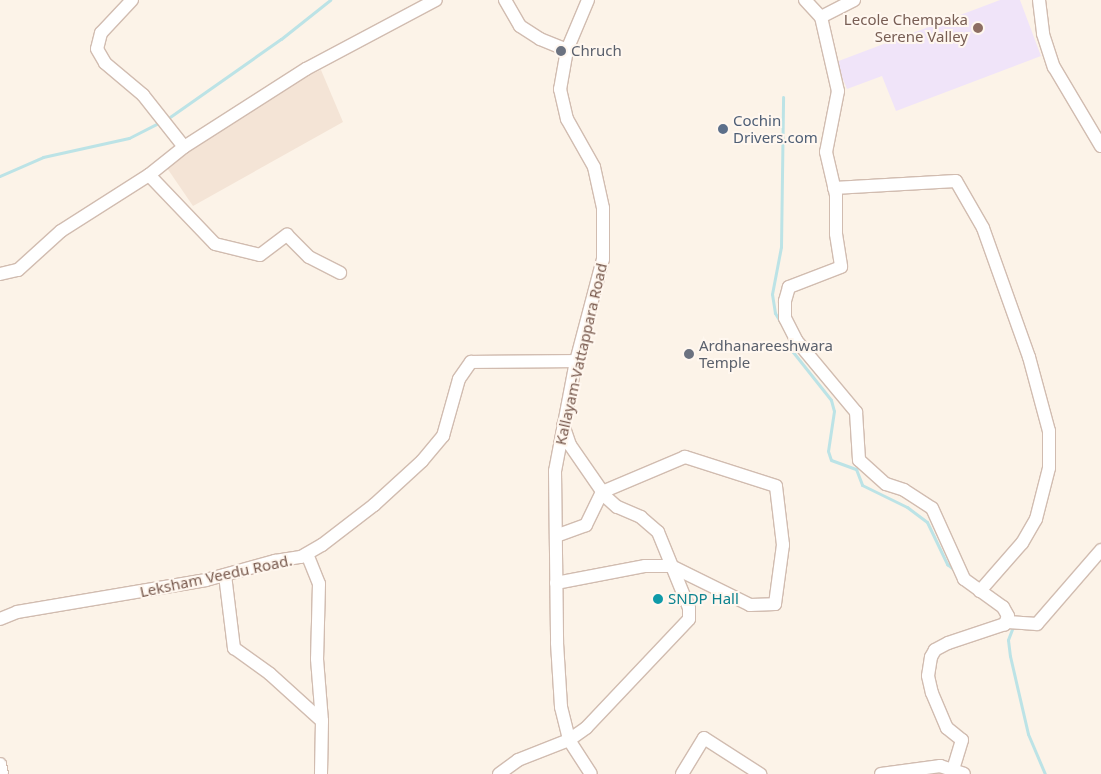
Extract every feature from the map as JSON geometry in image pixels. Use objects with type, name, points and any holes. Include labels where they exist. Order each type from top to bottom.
[{"type":"street","points":[[132,0],[101,32],[97,49],[105,63],[142,95],[184,147]]},
{"type":"street","points":[[0,274],[18,270],[61,231],[149,175],[184,147],[306,69],[436,0]]},
{"type":"street","points":[[505,0],[520,26],[540,39],[567,50]]},
{"type":"street","name":"Kallayam-Vattappara Road","points":[[588,0],[567,50],[560,90],[567,119],[594,166],[603,208],[603,259],[576,361],[562,423],[555,471],[558,534],[556,583],[561,707],[569,740],[590,774]]},
{"type":"street","points":[[805,0],[821,17],[838,91],[826,152],[826,164],[834,188],[844,264],[789,287],[784,301],[788,325],[796,340],[828,382],[856,412],[860,460],[886,484],[904,490],[932,508],[964,579],[1006,610],[1002,624]]},
{"type":"street","points":[[821,17],[854,0]]},
{"type":"street","points":[[1038,0],[1043,34],[1054,68],[1101,146]]},
{"type":"street","points":[[149,175],[215,244],[260,255],[287,235],[309,258],[340,273]]},
{"type":"street","points":[[834,188],[956,182],[983,228],[1029,357],[1049,431],[1049,468],[1036,519],[1027,535],[980,591]]},
{"type":"street","name":"Leksham Veedu Road.","points":[[0,619],[17,612],[154,591],[308,554],[374,505],[422,461],[442,436],[459,379],[470,362],[576,361]]},
{"type":"street","points":[[499,774],[518,760],[569,740],[586,728],[689,619],[689,608],[654,527],[641,517],[617,507],[602,492],[570,445],[562,423]]},
{"type":"street","points":[[556,583],[645,566],[671,566],[750,605],[776,604],[783,545],[776,486],[685,457],[602,492],[586,526],[558,534]]},
{"type":"street","points":[[882,774],[940,766],[959,772],[962,740],[947,728],[932,694],[928,671],[931,657],[935,650],[948,643],[1002,624],[1037,624],[1101,550]]},
{"type":"street","points":[[308,554],[319,584],[318,686],[322,721],[321,774]]},
{"type":"street","points":[[225,575],[234,648],[270,674],[322,721]]},
{"type":"street","points":[[682,774],[704,738],[760,774]]},
{"type":"street","points":[[0,764],[2,774]]},
{"type":"shaded area","name":"Lecole Chempaka Serene Valley","points":[[1000,0],[1020,0],[1041,56],[896,111],[882,76],[847,89],[836,62]]},
{"type":"shaded area","points":[[321,70],[343,122],[193,206],[167,168],[189,148],[294,81]]},
{"type":"waterway","points":[[167,119],[281,39],[330,0]]},
{"type":"waterway","points":[[781,323],[775,313],[772,294],[781,247],[783,97]]},
{"type":"waterway","points":[[0,176],[43,157],[129,138],[161,122]]},
{"type":"waterway","points":[[792,341],[793,352],[831,400],[834,411],[828,451],[831,460],[856,469],[862,485],[907,507],[927,522],[947,564],[956,571]]},
{"type":"waterway","points":[[1014,624],[1008,640],[1010,656],[1028,734],[1045,774]]},
{"type":"place","name":"Lecole Chempaka Serene Valley","points":[[978,28]]},
{"type":"place","name":"Chruch","points":[[561,51]]},
{"type":"place","name":"Cochin Drivers.com","points":[[723,129]]},
{"type":"place","name":"Ardhanareeshwara Temple","points":[[689,354]]},
{"type":"place","name":"SNDP Hall","points":[[658,599]]}]
